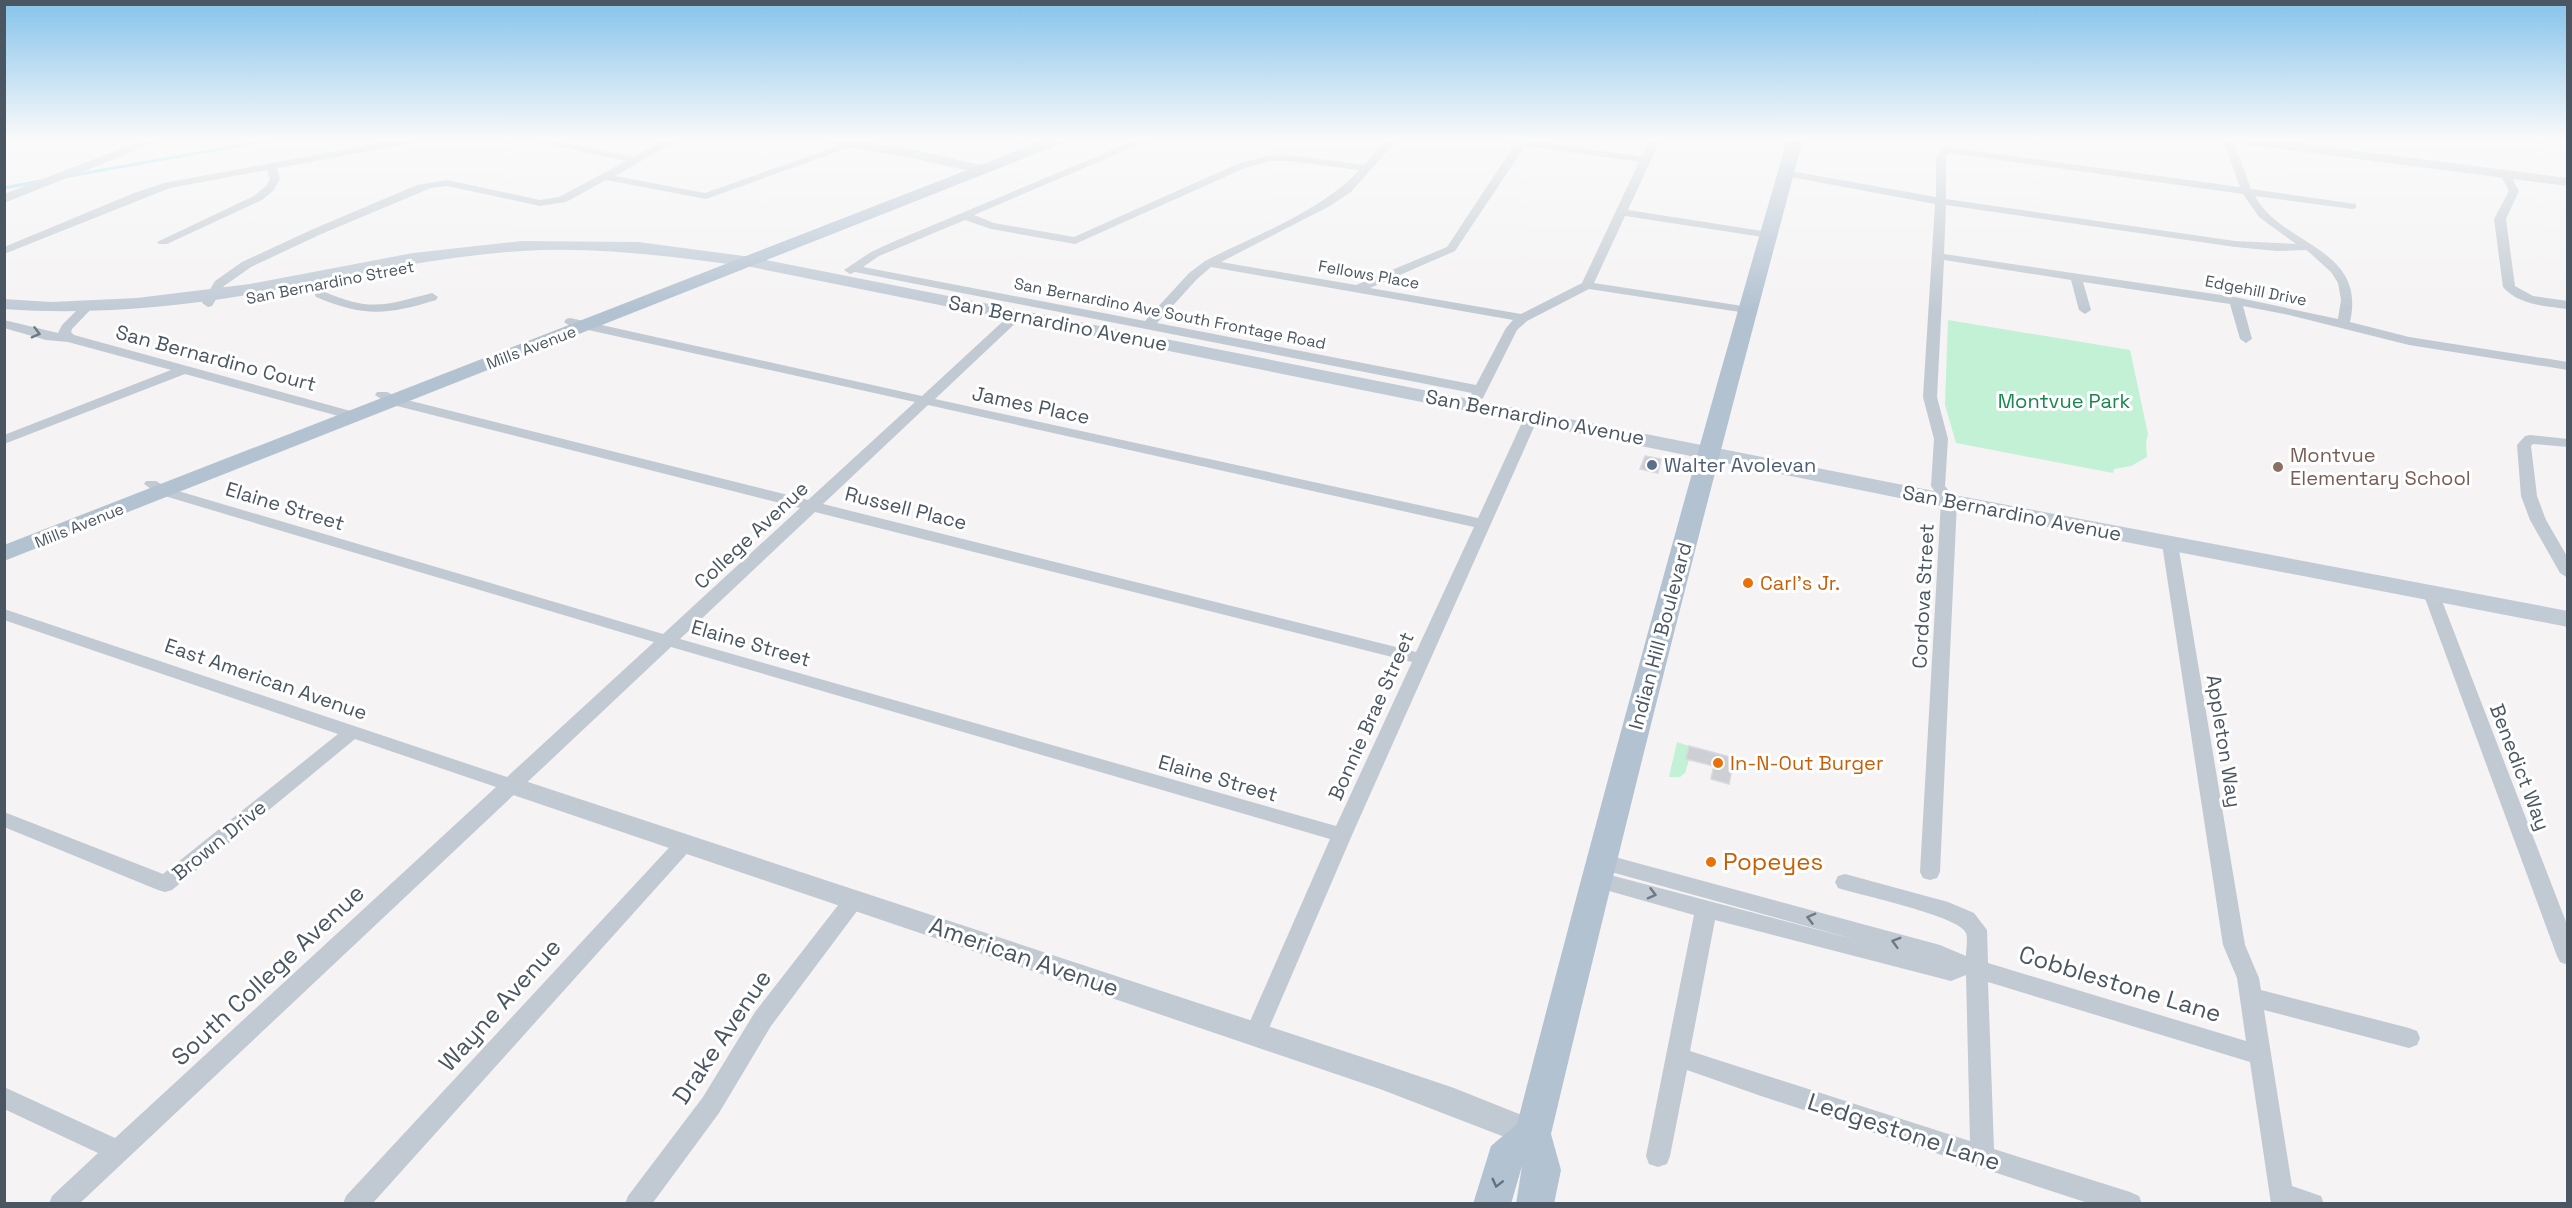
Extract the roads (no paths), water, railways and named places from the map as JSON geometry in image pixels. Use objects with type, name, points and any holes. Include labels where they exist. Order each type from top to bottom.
[{"type":"main road","name":"Mills Avenue","points":[[4,554],[157,488],[905,196]]},
{"type":"main road","name":"Indian Hill Boulevard","points":[[1533,1134],[1598,870],[1708,451],[1749,311],[1779,196]]},
{"type":"main road","name":"San Bernardino Street","points":[[4,314],[34,317],[209,299],[472,258],[526,253],[631,254],[656,251],[742,261]]},
{"type":"main road","name":"San Bernardino Avenue","points":[[742,261],[845,273],[1017,315],[1477,398],[1532,416],[1949,501],[2568,619]]},
{"type":"main road","name":"San Bernardino Street","points":[[4,304],[83,311]]},
{"type":"main road","name":"Mills Avenue","points":[[4,542],[157,488]]},
{"type":"main road","points":[[1492,1203],[1503,1158],[1533,1134],[1542,1170],[1535,1203]]},
{"type":"street","points":[[4,251],[135,196]]},
{"type":"street","points":[[163,242],[260,196]]},
{"type":"street","points":[[209,299],[221,282],[242,267],[341,219],[402,196]]},
{"type":"street","points":[[509,196],[550,203],[569,196]]},
{"type":"street","points":[[845,273],[874,254],[1008,196]]},
{"type":"street","points":[[963,215],[991,226],[1074,241],[1175,196]]},
{"type":"street","points":[[1148,326],[1193,276],[1209,263],[1337,196]]},
{"type":"street","points":[[1357,289],[1451,249],[1486,196]]},
{"type":"street","points":[[1587,285],[1627,196]]},
{"type":"street","points":[[1915,196],[2235,244],[2277,248],[2307,246]]},
{"type":"street","name":"Cordova Street","points":[[1930,872],[1949,501],[1938,486],[1941,439],[1930,398],[1941,196]]},
{"type":"street","points":[[2250,196],[2264,216],[2332,266],[2344,282],[2347,298],[2343,325]]},
{"type":"street","points":[[2280,196],[2352,206]]},
{"type":"street","points":[[2512,196],[2500,219],[2509,287],[2516,294],[2535,300],[2568,305]]},
{"type":"street","points":[[1620,212],[1769,235]]},
{"type":"street","name":"Edgehill Drive","points":[[1937,256],[2235,301],[2409,341],[2568,366]]},
{"type":"street","name":"Fellows Place","points":[[1209,263],[1523,318]]},
{"type":"street","name":"San Bernardino Ave South Frontage Road","points":[[845,273],[1148,326],[1477,398]]},
{"type":"street","points":[[2076,277],[2085,310]]},
{"type":"street","points":[[314,281],[320,294],[334,301],[373,310],[395,309],[432,297]]},
{"type":"street","points":[[1477,398],[1512,328],[1523,318],[1587,285],[1749,311]]},
{"type":"street","points":[[2235,301],[2246,339]]},
{"type":"street","points":[[69,338],[64,333],[66,328],[83,311]]},
{"type":"street","name":"College Avenue","points":[[513,786],[1017,315]]},
{"type":"street","name":"San Bernardino Court","points":[[4,324],[46,336],[69,338],[345,414]]},
{"type":"street","name":"James Place","points":[[578,324],[1483,524]]},
{"type":"street","points":[[6,439],[183,370]]},
{"type":"street","name":"Russell Place","points":[[388,398],[1422,659]]},
{"type":"street","name":"Bonnie Brae Street","points":[[1255,1035],[1342,836],[1532,416]]},
{"type":"street","points":[[2568,443],[2530,440],[2524,445],[2529,496],[2538,520],[2568,573]]},
{"type":"street","name":"Elaine Street","points":[[157,488],[668,641],[1342,836]]},
{"type":"street","name":"Appleton Way","points":[[2170,544],[2234,945],[2248,978],[2283,1199]]},
{"type":"street","name":"Benedict Way","points":[[2431,593],[2568,956]]},
{"type":"street","name":"East American Avenue","points":[[4,614],[513,786]]},
{"type":"street","name":"Brown Drive","points":[[4,819],[165,884],[352,732]]},
{"type":"street","name":"American Avenue","points":[[513,786],[1454,1102],[1533,1134]]},
{"type":"street","name":"South College Avenue","points":[[61,1203],[513,786]]},
{"type":"street","name":"Wayne Avenue","points":[[355,1203],[685,843]]},
{"type":"street","name":"Cobblestone Lane","points":[[1598,870],[1705,909],[1777,929],[1952,972],[1970,966]]},
{"type":"street","name":"Cobblestone Lane","points":[[1598,870],[1868,933],[2260,1055]]},
{"type":"street","points":[[1845,882],[1948,910],[1967,919],[1977,930],[1978,936],[1970,966],[1982,1157]]},
{"type":"street","name":"Drake Avenue","points":[[637,1203],[711,1105],[764,1019],[854,901]]},
{"type":"street","points":[[1658,1156],[1679,1057],[1705,909]]},
{"type":"street","points":[[2251,997],[2409,1038]]},
{"type":"street","name":"Ledgestone Lane","points":[[1679,1057],[1761,1086],[2130,1203]]},
{"type":"street","points":[[4,1097],[118,1151]]},
{"type":"street","points":[[2283,1199],[2312,1203]]},
{"type":"place","name":"Walter Avolevan","points":[[1652,465]]},
{"type":"place","name":"Montvue Elementary School","points":[[2278,467]]},
{"type":"place","name":"Carl's Jr.","points":[[1748,583]]},
{"type":"place","name":"In-N-Out Burger","points":[[1718,763]]},
{"type":"place","name":"Popeyes","points":[[1711,862]]},
{"type":"park label","name":"Montvue Park","points":[[2064,401]]}]
